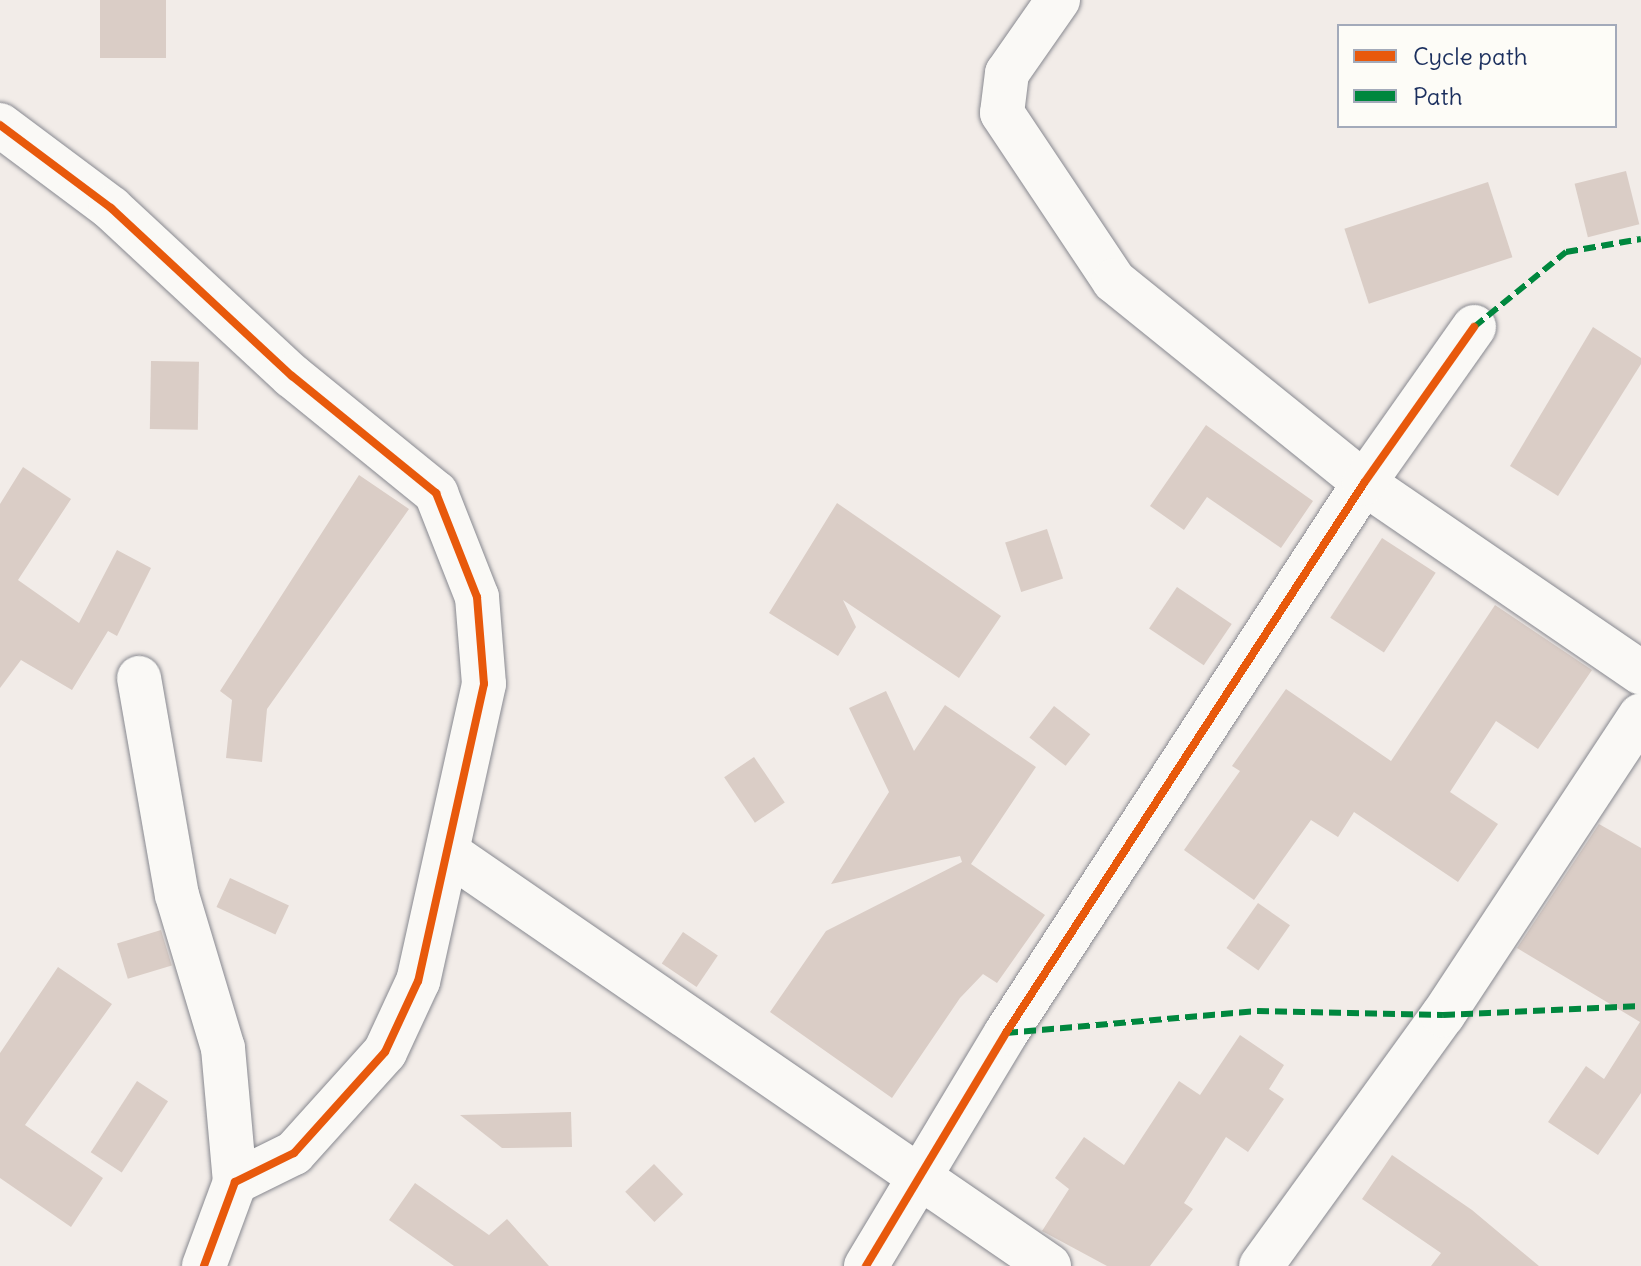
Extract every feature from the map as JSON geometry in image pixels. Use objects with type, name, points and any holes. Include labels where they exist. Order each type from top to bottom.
[{"type":"street","points":[[1058,0],[1007,73],[1002,113],[1114,281],[1364,483],[1641,673]]},
{"type":"street","points":[[0,125],[111,208],[292,376],[436,493],[477,597],[484,684],[450,854],[418,981],[385,1052],[294,1153],[235,1182]]},
{"type":"street","points":[[866,1266],[918,1178],[1364,483],[1474,327]]},
{"type":"street","points":[[139,678],[177,895],[223,1048],[235,1182],[204,1266]]},
{"type":"street","points":[[1261,1266],[1443,1015],[1641,715]]},
{"type":"street","points":[[450,854],[1049,1266]]},
{"type":"building","points":[[100,0],[166,0],[166,58],[100,58]]},
{"type":"building","points":[[1626,171],[1639,224],[1588,237],[1575,184]]},
{"type":"building","points":[[1488,182],[1512,257],[1369,304],[1344,229]]},
{"type":"building","points":[[1593,327],[1641,358],[1641,364],[1558,496],[1510,466]]},
{"type":"building","points":[[151,361],[199,362],[198,430],[150,429]]},
{"type":"building","points":[[1206,425],[1313,501],[1281,548],[1207,497],[1184,530],[1150,506]]},
{"type":"building","points":[[23,467],[71,499],[18,580],[79,623],[117,550],[151,568],[117,636],[108,631],[72,690],[21,660],[0,688],[0,504]]},
{"type":"building","points":[[359,475],[409,509],[267,709],[262,762],[226,758],[232,700],[220,691]]},
{"type":"building","points":[[837,503],[1001,616],[959,678],[843,600],[856,627],[838,656],[769,613]]},
{"type":"building","points":[[1047,529],[1063,578],[1021,592],[1005,543]]},
{"type":"building","points":[[1382,538],[1436,573],[1384,653],[1330,618]]},
{"type":"building","points":[[1177,587],[1232,624],[1204,665],[1149,628]]},
{"type":"building","points":[[1495,605],[1592,670],[1538,749],[1496,721],[1450,792],[1498,824],[1458,882],[1354,812],[1338,837],[1311,820],[1254,900],[1184,850],[1240,771],[1232,766],[1286,689],[1391,761]]},
{"type":"building","points":[[886,691],[914,751],[945,705],[1036,767],[971,864],[1045,915],[997,983],[983,974],[960,998],[892,1098],[770,1012],[826,931],[962,862],[960,856],[831,884],[889,792],[849,708]]},
{"type":"building","points":[[1054,706],[1090,734],[1066,766],[1029,738]]},
{"type":"building","points":[[754,757],[785,803],[755,823],[724,777]]},
{"type":"building","points":[[1599,824],[1641,848],[1641,1093],[1598,1155],[1548,1122],[1586,1066],[1604,1079],[1640,1022],[1517,948]]},
{"type":"building","points":[[230,878],[289,905],[275,934],[216,907]]},
{"type":"building","points":[[1258,903],[1290,925],[1258,970],[1226,948]]},
{"type":"building","points":[[161,930],[172,965],[128,979],[117,943]]},
{"type":"building","points":[[683,932],[718,955],[697,987],[662,964]]},
{"type":"building","points":[[58,967],[112,1004],[25,1125],[103,1178],[71,1227],[0,1178],[0,1053]]},
{"type":"building","points":[[1240,1035],[1284,1065],[1269,1089],[1284,1099],[1248,1152],[1226,1137],[1184,1203],[1193,1209],[1150,1266],[1107,1266],[1042,1231],[1069,1189],[1055,1178],[1084,1137],[1124,1165],[1179,1081],[1200,1095]]},
{"type":"building","points":[[137,1081],[168,1101],[122,1172],[91,1152]]},
{"type":"building","points":[[571,1112],[572,1147],[502,1148],[460,1115]]},
{"type":"building","points":[[1392,1155],[1472,1210],[1539,1266],[1431,1266],[1441,1253],[1362,1199]]},
{"type":"building","points":[[654,1164],[683,1194],[654,1222],[625,1192]]},
{"type":"building","points":[[415,1183],[489,1235],[507,1219],[549,1266],[454,1266],[389,1220]]},
{"type":"marked path","points":[[1474,327],[1566,252],[1641,239]]},
{"type":"marked path","points":[[1006,1033],[1257,1011],[1443,1015],[1641,1006]]},
{"type":"cycle path","points":[[0,125],[111,208],[292,376],[436,493],[477,597],[484,684],[418,981],[385,1052],[294,1153],[235,1182],[204,1266]]},
{"type":"cycle path","points":[[866,1266],[1006,1033],[1364,483],[1474,327]]}]
